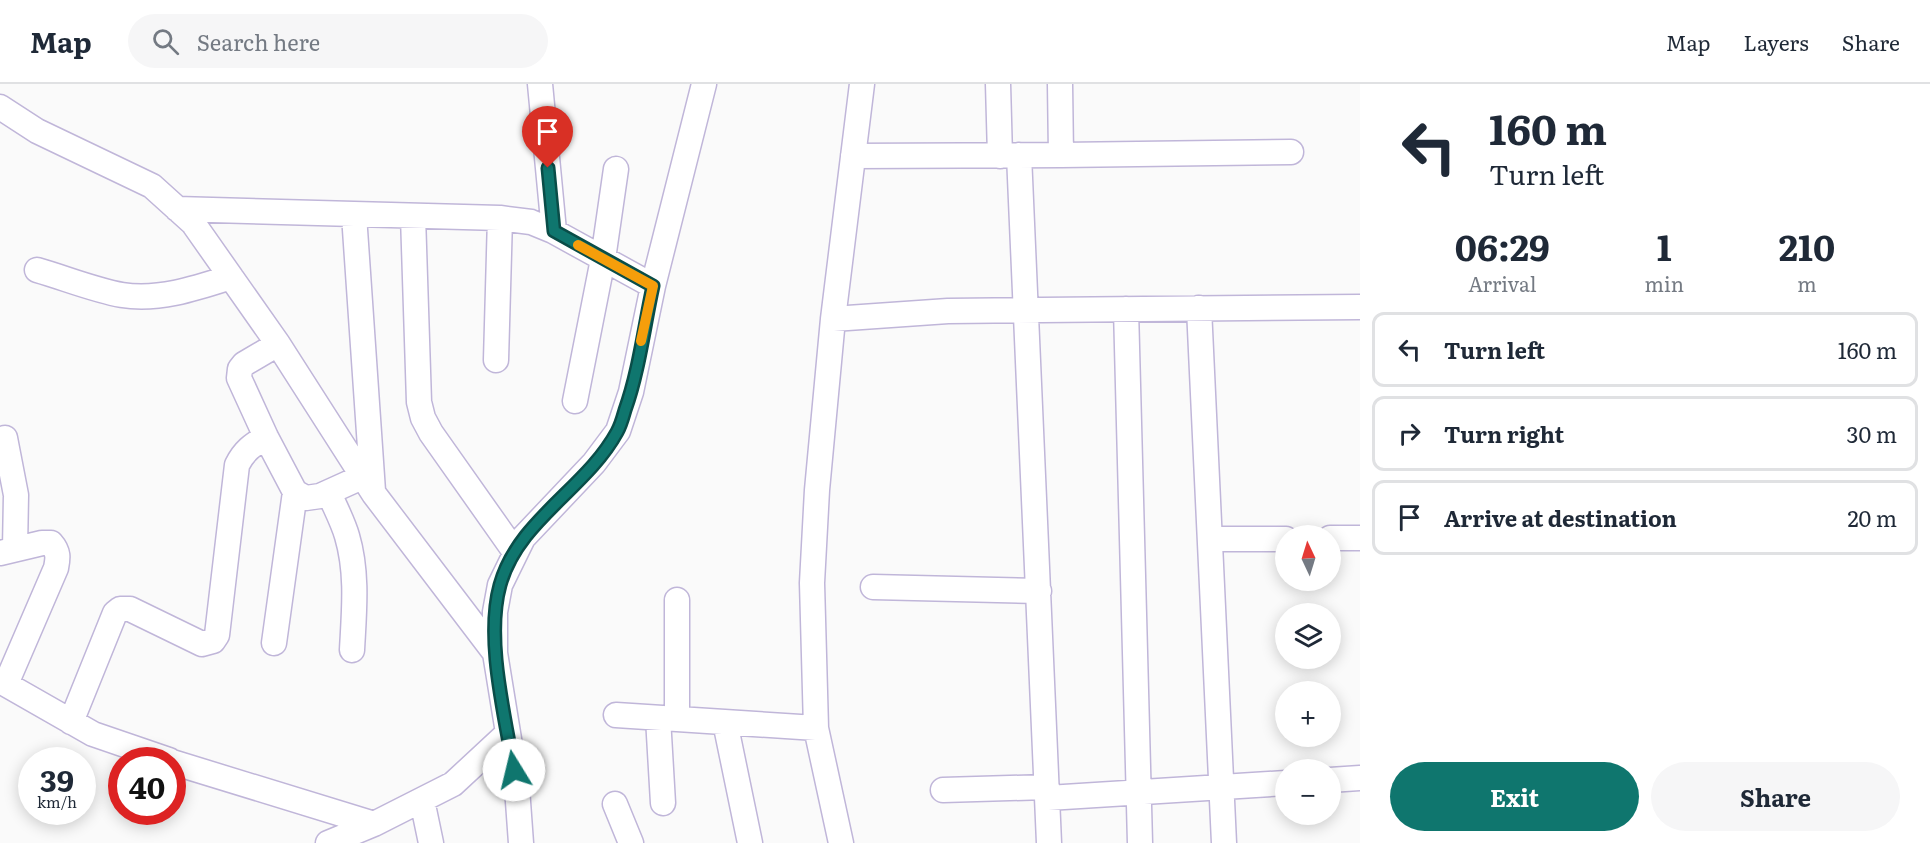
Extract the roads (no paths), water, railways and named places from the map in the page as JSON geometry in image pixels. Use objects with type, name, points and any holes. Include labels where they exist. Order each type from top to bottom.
[{"type":"street","points":[[540,84],[554,231]]},
{"type":"street","points":[[521,843],[517,788],[495,653],[495,612],[500,585],[523,538],[594,463],[618,431],[632,392],[653,286],[704,84]]},
{"type":"street","points":[[841,843],[816,728],[813,571],[817,490],[832,319],[862,84]]},
{"type":"street","points":[[998,84],[1009,155],[1026,310],[1049,843]]},
{"type":"street","points":[[1060,84],[1061,155]]},
{"type":"street","points":[[0,107],[37,130],[152,186],[193,223],[278,345],[368,485],[495,653]]},
{"type":"street","points":[[853,156],[1291,152]]},
{"type":"street","points":[[575,401],[603,260],[616,169]]},
{"type":"street","points":[[177,209],[500,218],[531,222],[554,231],[653,286]]},
{"type":"street","points":[[354,215],[368,485]]},
{"type":"street","points":[[413,216],[419,402],[423,418],[431,433],[515,552]]},
{"type":"street","points":[[496,360],[500,218]]},
{"type":"street","points":[[37,270],[123,295],[142,296],[188,290],[231,277]]},
{"type":"street","points":[[832,319],[948,311],[1360,307]]},
{"type":"street","points":[[1198,308],[1224,843]]},
{"type":"street","points":[[1126,309],[1140,843]]},
{"type":"street","points":[[278,345],[244,364],[240,369],[239,378],[295,492],[306,498],[368,485]]},
{"type":"street","points":[[71,722],[115,613],[120,609],[130,609],[202,644],[213,641],[217,635],[237,465],[249,448],[266,437]]},
{"type":"street","points":[[5,438],[16,495],[8,551],[51,543],[58,556],[56,568],[3,683],[93,734],[131,747]]},
{"type":"street","points":[[274,643],[295,492]]},
{"type":"street","points":[[329,493],[347,535],[353,562],[355,598],[352,650]]},
{"type":"street","points":[[1341,538],[1360,538]]},
{"type":"street","points":[[1210,539],[1275,539]]},
{"type":"street","points":[[873,587],[1039,591]]},
{"type":"street","points":[[663,803],[677,600]]},
{"type":"street","points":[[616,715],[816,728]]},
{"type":"street","points":[[725,722],[750,843]]},
{"type":"street","points":[[328,843],[374,824],[453,784],[508,734]]},
{"type":"street","points":[[186,766],[374,824]]},
{"type":"street","points":[[1341,779],[1360,778]]},
{"type":"street","points":[[943,790],[1047,793],[1138,792],[1275,784]]},
{"type":"street","points":[[422,800],[431,843]]},
{"type":"street","points":[[615,804],[630,843]]}]
